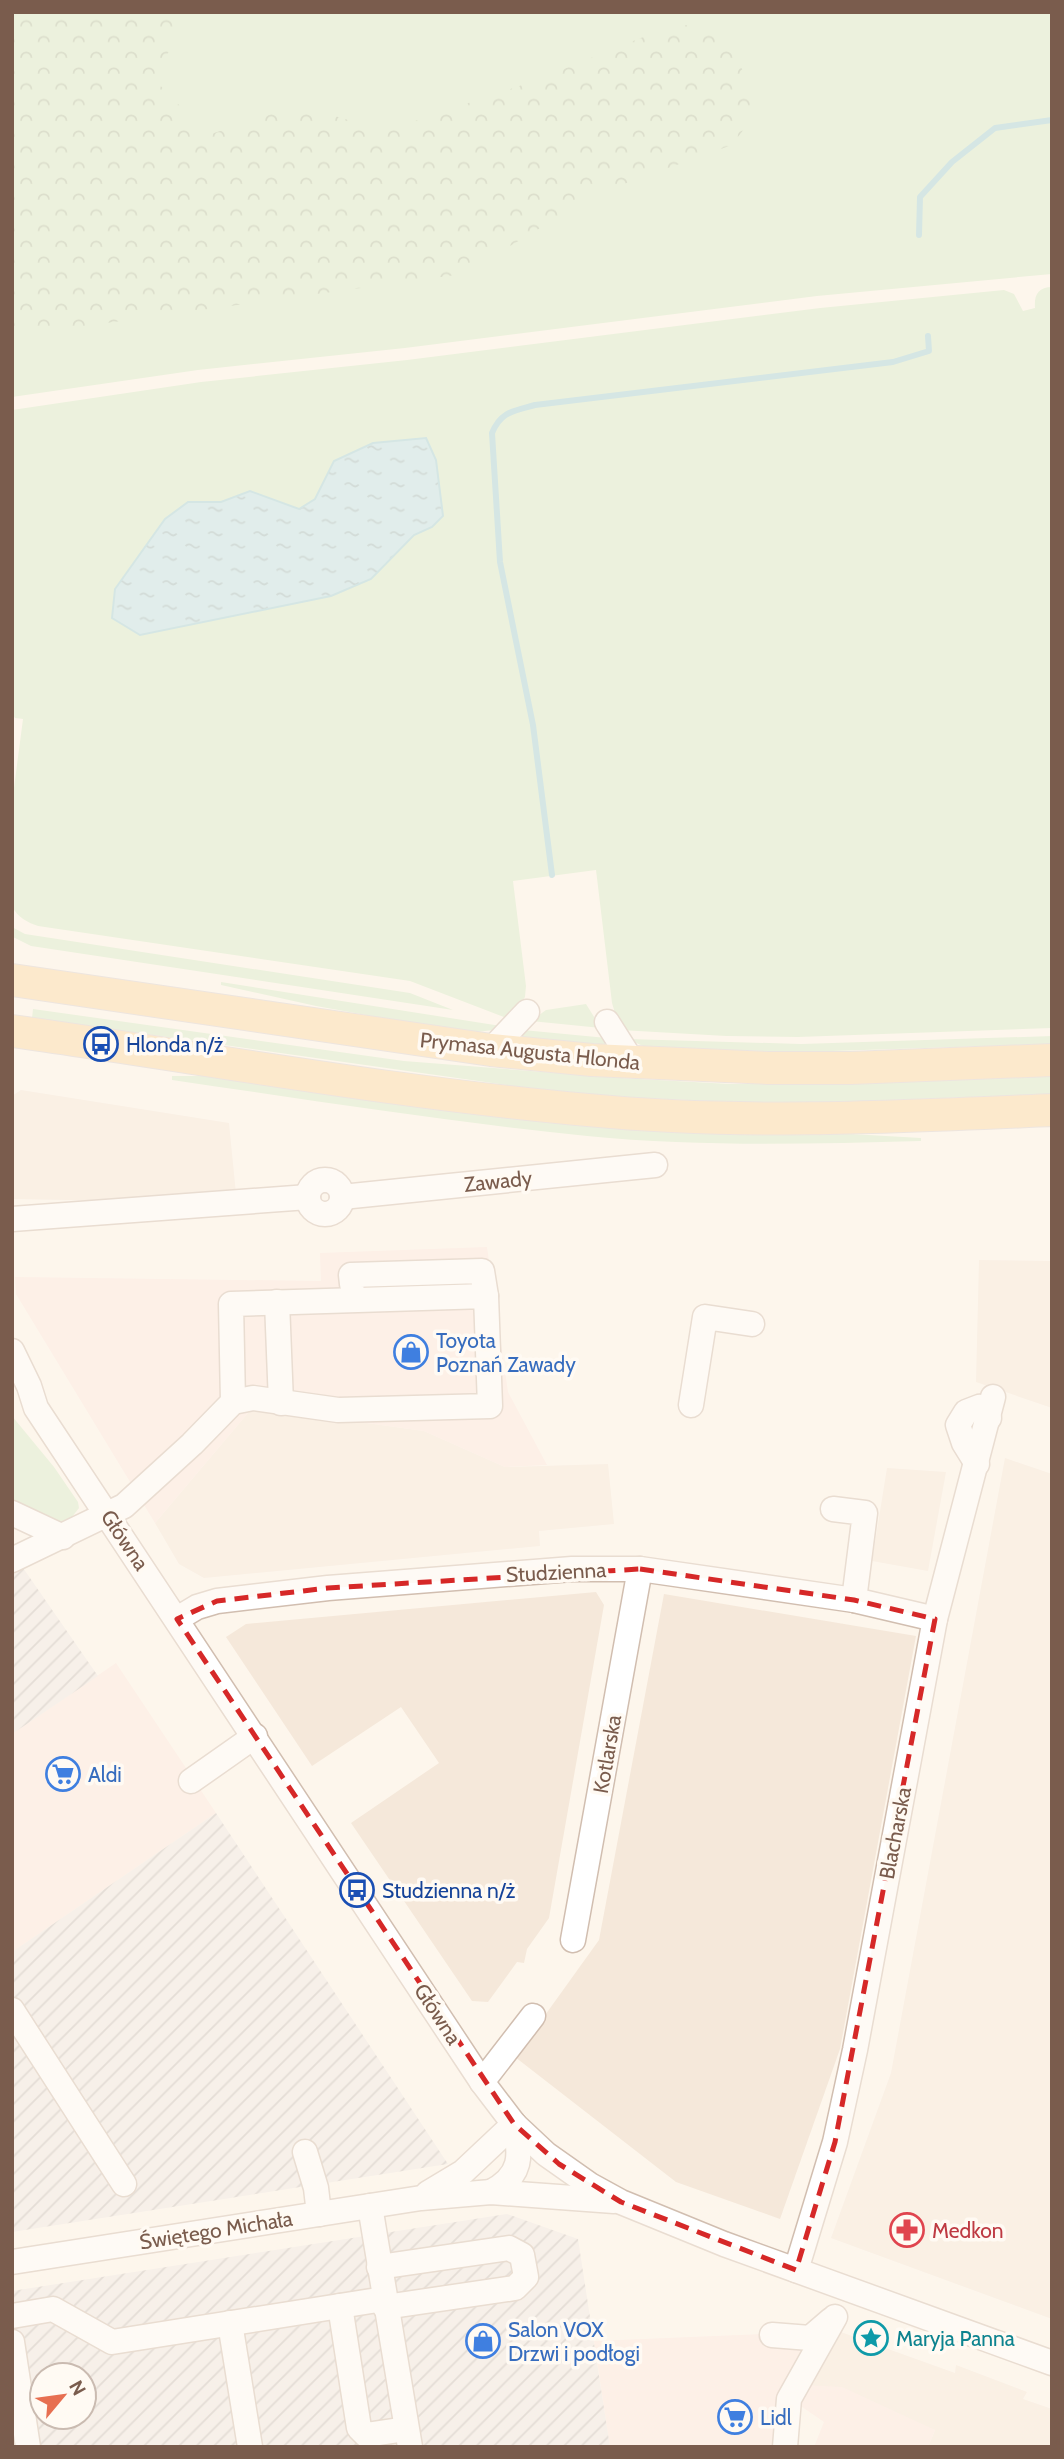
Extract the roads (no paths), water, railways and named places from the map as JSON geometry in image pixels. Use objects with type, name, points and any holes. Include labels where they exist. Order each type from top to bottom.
[{"type":"main road","name":"Prymasa Augusta Hlonda","points":[[12,980],[491,1050],[633,1063],[768,1069],[1052,1060]]},
{"type":"main road","points":[[12,1031],[423,1091],[589,1110],[727,1118],[1052,1110]]},
{"type":"street","points":[[491,1050],[527,1012]]},
{"type":"street","points":[[607,1022],[633,1063]]},
{"type":"street","name":"Zawady","points":[[12,1219],[308,1197],[312,1186],[324,1180],[337,1185],[342,1197],[655,1165]]},
{"type":"street","points":[[12,1560],[108,1514],[138,1494],[233,1402],[253,1398],[338,1410],[490,1406],[486,1296],[482,1271],[351,1275],[352,1284]]},
{"type":"street","points":[[233,1402],[231,1304],[486,1296]]},
{"type":"street","points":[[277,1303],[281,1403]]},
{"type":"street","points":[[691,1405],[705,1317],[752,1324]]},
{"type":"street","name":"Główna","points":[[12,1352],[26,1378],[36,1408],[482,2082],[514,2124],[559,2164],[621,2202],[796,2270],[1052,2363]]},
{"type":"street","name":"Główna","points":[[12,1390],[36,1408]]},
{"type":"street","name":"Blacharska","points":[[796,2270],[838,2129],[935,1619],[991,1408]]},
{"type":"street","points":[[833,1509],[865,1513],[854,1600]]},
{"type":"street","points":[[12,1513],[63,1537]]},
{"type":"street","name":"Studzienna","points":[[177,1619],[197,1607],[217,1601],[328,1588],[572,1569],[640,1569],[854,1600],[935,1619]]},
{"type":"street","name":"Kotlarska","points":[[573,1940],[640,1569]]},
{"type":"street","points":[[191,1781],[255,1736]]},
{"type":"street","points":[[12,2010],[124,2184]]},
{"type":"street","points":[[482,2082],[533,2016]]},
{"type":"street","points":[[491,2192],[509,2180],[519,2160],[514,2124]]},
{"type":"street","name":"Świętego Michała","points":[[421,2198],[463,2172],[514,2124]]},
{"type":"street","points":[[305,2152],[316,2188],[319,2214]]},
{"type":"street","name":"Świętego Michała","points":[[12,2262],[421,2198],[491,2192],[532,2193],[621,2202]]},
{"type":"street","points":[[340,2306],[359,2428],[366,2435],[408,2438],[370,2206]]},
{"type":"street","points":[[12,2316],[53,2309],[113,2342],[340,2306],[515,2288],[526,2277],[522,2255],[509,2248],[379,2267]]},
{"type":"street","points":[[785,2447],[789,2399],[835,2317],[844,2287]]},
{"type":"street","points":[[772,2335],[810,2338],[835,2317]]},
{"type":"street","points":[[230,2323],[250,2447]]},
{"type":"street","points":[[12,2342],[28,2447]]},
{"type":"water","points":[[426,438],[436,460],[443,516],[432,527],[414,535],[371,579],[331,596],[140,635],[112,618],[115,589],[165,519],[188,502],[221,502],[250,491],[299,509],[315,499],[334,461],[373,443]]},
{"type":"waterway","points":[[919,235],[920,197],[952,162],[995,128],[1052,120]]},
{"type":"waterway","points":[[552,875],[533,725],[500,562],[492,433],[500,420],[509,413],[535,405],[893,362],[929,351],[928,336]]},
{"type":"place","name":"Hlonda n/ż","points":[[101,1044]]},
{"type":"place","name":"Toyota Poznań Zawady","points":[[411,1352]]},
{"type":"place","name":"Aldi","points":[[63,1774]]},
{"type":"place","name":"Studzienna n/ż","points":[[357,1890]]},
{"type":"place","name":"Medkon","points":[[907,2230]]},
{"type":"place","name":"Maryja Panna","points":[[871,2338]]},
{"type":"place","name":"Salon VOX Drzwi i podłogi","points":[[483,2341]]},
{"type":"place","name":"Lidl","points":[[735,2417]]}]
